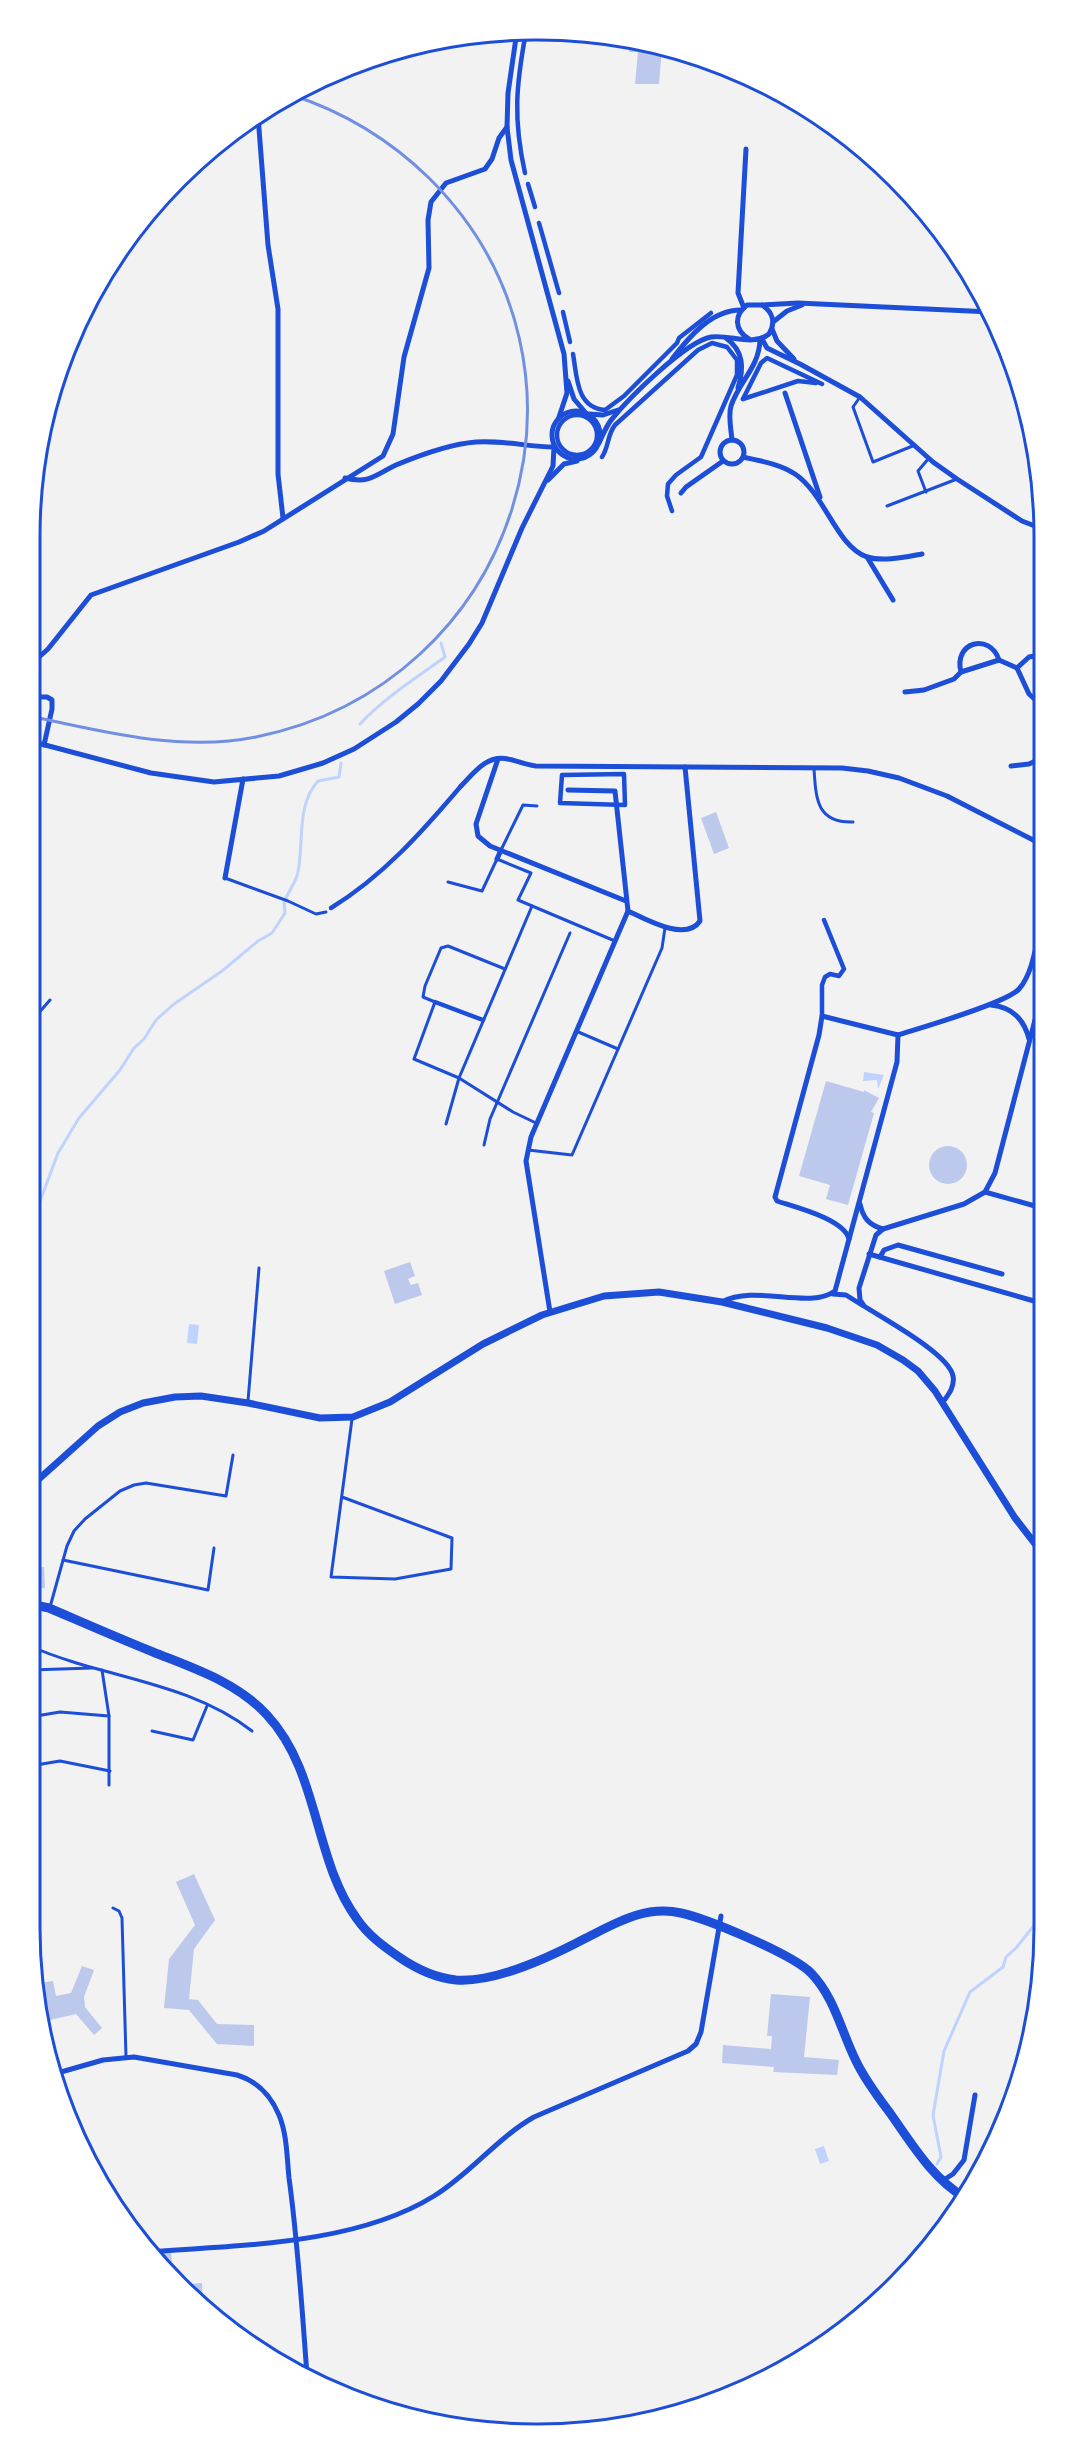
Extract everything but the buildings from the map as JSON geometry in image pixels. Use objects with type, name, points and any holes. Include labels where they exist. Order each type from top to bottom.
[{"type":"main road","points":[[40,1606],[215,1678],[239,1691],[262,1709],[278,1728],[299,1766],[335,1876],[349,1907],[374,1938],[400,1957],[422,1969],[458,1980],[490,1976],[534,1962],[622,1920],[648,1912],[677,1912],[789,1956],[814,1976],[832,2003],[860,2070],[918,2153],[942,2181],[957,2192]]},
{"type":"street","points":[[516,41],[508,93],[507,127],[512,160],[555,320],[567,377],[574,399],[596,420],[600,428],[599,443]]},
{"type":"street","points":[[525,41],[516,109],[518,137],[525,173]]},
{"type":"street","points":[[259,126],[268,245],[278,309],[278,474],[283,518]]},
{"type":"street","points":[[40,657],[91,595],[264,531],[383,456],[393,434],[405,357],[429,268],[428,220],[431,202],[446,183],[485,170],[492,159],[499,138],[507,127]]},
{"type":"street","points":[[743,309],[738,292],[746,149]]},
{"type":"street","points":[[528,184],[535,207]]},
{"type":"street","points":[[539,223],[559,293]]},
{"type":"street","points":[[663,369],[695,331],[721,314],[755,304],[798,303],[979,311]]},
{"type":"street","points":[[773,322],[799,305],[812,304]]},
{"type":"street","points":[[762,305],[772,315],[775,339],[800,364]]},
{"type":"street","points":[[743,309],[738,315],[737,326],[740,332],[749,339]]},
{"type":"street","points":[[563,312],[570,342]]},
{"type":"street","points":[[573,354],[579,392],[583,399],[594,407],[605,410],[624,396],[680,338],[711,313]]},
{"type":"street","points":[[545,482],[564,464],[581,459],[596,450],[611,420],[624,405],[663,369],[699,342],[723,336],[761,339],[772,329]]},
{"type":"street","points":[[723,336],[734,345],[741,358],[741,378],[730,413],[732,440]]},
{"type":"street","points":[[761,339],[767,348],[860,397],[929,458],[957,479],[1022,522],[1033,526]]},
{"type":"street","points":[[736,396],[760,352],[761,339]]},
{"type":"street","points":[[602,458],[608,447],[611,429],[698,350],[712,343],[727,347],[737,360],[737,375],[701,457],[675,475],[668,484],[667,496],[672,511]]},
{"type":"street","points":[[767,358],[822,384],[798,381],[743,399],[761,363],[767,358]]},
{"type":"street","points":[[567,377],[565,404],[553,426],[551,436],[555,447],[566,458],[581,459]]},
{"type":"street","points":[[785,393],[820,500],[848,543],[867,557],[893,600]]},
{"type":"street","points":[[559,417],[572,411],[612,413],[624,405]]},
{"type":"street","points":[[583,416],[594,424],[595,443],[586,453],[573,454],[563,449],[559,443],[558,431],[569,417],[583,416]]},
{"type":"street","points":[[727,441],[736,441],[743,447],[743,457],[737,463],[727,463],[721,457],[720,447],[727,441]]},
{"type":"street","points":[[345,478],[360,482],[377,477],[396,465],[448,447],[477,442],[555,447]]},
{"type":"street","points":[[40,744],[142,771],[214,782],[279,776],[322,763],[354,749],[396,722],[441,681],[482,623],[522,528],[553,466],[555,447]]},
{"type":"street","points":[[743,457],[779,465],[796,474],[820,500]]},
{"type":"street","points":[[681,493],[723,460]]},
{"type":"street","points":[[867,557],[893,558],[922,554]]},
{"type":"street","points":[[961,672],[959,665],[962,652],[973,644],[987,645],[997,654],[999,660]]},
{"type":"street","points":[[1017,668],[1029,657],[1034,656]]},
{"type":"street","points":[[905,693],[924,690],[954,679],[961,672],[999,660],[1017,668],[1029,694],[1034,699]]},
{"type":"street","points":[[40,697],[52,700],[44,745]]},
{"type":"street","points":[[329,910],[361,890],[415,840],[481,766],[507,758],[536,766],[851,769],[899,778],[947,796],[1034,840]]},
{"type":"street","points":[[498,759],[475,829],[483,842],[626,901]]},
{"type":"street","points":[[1011,766],[1034,762]]},
{"type":"street","points":[[628,911],[665,926],[688,931],[696,927],[700,921],[685,767]]},
{"type":"street","points":[[624,774],[625,806],[616,806],[560,803],[562,775],[624,774]]},
{"type":"street","points":[[225,878],[243,779]]},
{"type":"street","points":[[550,1312],[529,1184],[526,1161],[528,1150],[536,1123],[628,911],[615,791],[568,790]]},
{"type":"street","points":[[497,859],[501,850]]},
{"type":"street","points":[[824,920],[844,969],[838,976],[830,974],[825,977],[822,985],[822,1016],[819,1035],[775,1197],[777,1201],[818,1214],[846,1232],[849,1243]]},
{"type":"street","points":[[822,1016],[898,1035],[987,1005],[1018,991],[1027,978],[1034,951]]},
{"type":"street","points":[[435,1002],[483,1020]]},
{"type":"street","points":[[987,1005],[1004,1006],[1021,1018],[1030,1041]]},
{"type":"street","points":[[864,1306],[860,1300],[859,1288],[876,1235],[883,1229],[964,1204],[985,1192],[995,1173],[1034,1025]]},
{"type":"street","points":[[831,1294],[838,1286],[897,1062],[898,1035]]},
{"type":"street","points":[[985,1192],[1034,1206]]},
{"type":"street","points":[[860,1202],[862,1215],[869,1223],[883,1229]]},
{"type":"street","points":[[880,1257],[884,1250],[898,1245],[1002,1274]]},
{"type":"street","points":[[869,1254],[1034,1301]]},
{"type":"street","points":[[40,1478],[98,1426],[136,1405],[163,1398],[188,1396],[248,1403],[320,1418],[353,1417],[390,1402],[477,1347],[550,1312],[604,1296],[638,1292],[674,1294],[722,1302],[827,1328],[878,1345],[911,1365],[930,1384],[943,1402],[1015,1518],[1034,1542]]},
{"type":"street","points":[[722,1302],[739,1295],[806,1298],[846,1294],[932,1351],[948,1366],[953,1382],[943,1402]]},
{"type":"street","points":[[161,2251],[297,2240],[374,2222],[423,2202],[445,2189],[513,2130],[534,2116],[692,2048],[699,2040],[701,2032],[721,1916]]},
{"type":"street","points":[[62,2072],[103,2060],[141,2058],[230,2073],[248,2079],[262,2089],[276,2108],[282,2124],[297,2240],[306,2366]]},
{"type":"street","points":[[955,2195],[942,2181],[954,2174],[964,2160],[975,2096]]},
{"type":"lane","points":[[860,397],[853,407],[873,462],[915,445]]},
{"type":"lane","points":[[926,492],[918,471],[929,458]]},
{"type":"lane","points":[[887,506],[957,479]]},
{"type":"lane","points":[[813,767],[819,807],[825,816],[853,822]]},
{"type":"lane","points":[[501,850],[523,805],[537,806]]},
{"type":"lane","points":[[448,882],[482,891],[497,859],[531,873],[518,900],[615,941]]},
{"type":"lane","points":[[225,878],[316,914],[329,910]]},
{"type":"lane","points":[[446,1124],[459,1078],[532,906]]},
{"type":"lane","points":[[528,1150],[572,1155],[662,946],[665,926]]},
{"type":"lane","points":[[484,1145],[497,1101],[570,933]]},
{"type":"lane","points":[[505,969],[448,946],[441,948],[425,986],[423,997],[435,1002],[414,1059],[459,1078],[536,1123]]},
{"type":"lane","points":[[40,1012],[50,1000]]},
{"type":"lane","points":[[576,1031],[618,1049]]},
{"type":"lane","points":[[248,1403],[259,1268]]},
{"type":"lane","points":[[342,1497],[452,1538],[451,1569],[395,1579],[331,1577],[342,1497],[353,1417]]},
{"type":"lane","points":[[49,1608],[69,1541],[81,1522],[129,1486],[146,1484],[226,1496],[232,1455]]},
{"type":"lane","points":[[63,1560],[208,1590],[214,1548]]},
{"type":"lane","points":[[40,1650],[59,1659],[144,1680],[231,1716],[252,1731]]},
{"type":"lane","points":[[40,1670],[97,1668]]},
{"type":"lane","points":[[102,1670],[109,1716],[109,1785]]},
{"type":"lane","points":[[152,1731],[193,1740],[207,1706]]},
{"type":"lane","points":[[40,1715],[60,1712],[109,1716]]},
{"type":"lane","points":[[40,1764],[60,1761],[110,1771]]},
{"type":"lane","points":[[113,1908],[119,1911],[122,1918],[126,2057]]},
{"type":"water","points":[[864,1072],[884,1075],[878,1089],[877,1080],[863,1081]]},
{"type":"water","points":[[189,1324],[199,1325],[197,1344],[187,1343]]},
{"type":"water","points":[[824,2146],[829,2161],[820,2164],[815,2149]]},
{"type":"waterway","points":[[360,724],[390,697],[445,657],[441,643]]},
{"type":"waterway","points":[[286,898],[298,872],[306,801],[318,781],[339,777],[341,763]]},
{"type":"waterway","points":[[40,1201],[58,1153],[79,1118],[120,1070],[156,1020],[174,1004],[272,933],[285,913],[284,903]]},
{"type":"waterway","points":[[937,2164],[941,2157],[933,2115],[944,2051],[970,1992],[1003,1967],[1006,1957],[1034,1926]]},
{"type":"railway","points":[[40,718],[143,738],[171,741],[228,741],[256,737],[346,706],[420,654],[476,587],[512,509],[527,424],[519,338],[487,254],[429,178],[414,164],[382,140],[348,119],[303,99]]}]
